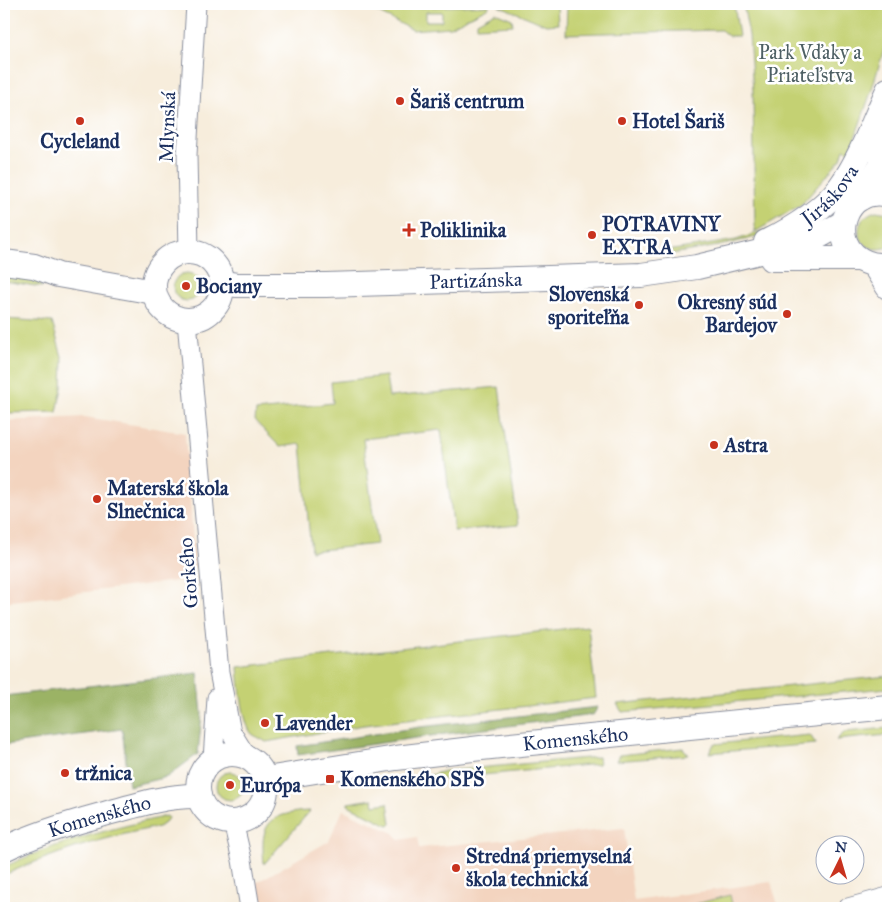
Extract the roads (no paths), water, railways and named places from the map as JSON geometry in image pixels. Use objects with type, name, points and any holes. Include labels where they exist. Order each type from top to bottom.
[{"type":"street","name":"Mlynská","points":[[189,252],[187,155],[196,4]]},
{"type":"street","name":"Jiráskova","points":[[728,260],[776,237],[807,219],[839,188],[855,162],[888,90]]},
{"type":"street","name":"Jiráskova","points":[[843,223],[850,208],[862,198],[881,164],[888,128]]},
{"type":"street","points":[[862,198],[872,194],[888,195]]},
{"type":"street","points":[[843,223],[843,234],[851,252],[874,263],[888,287]]},
{"type":"street","name":"Partizánska","points":[[222,283],[236,285],[326,285],[641,275],[728,260],[814,239],[843,223]]},
{"type":"street","points":[[179,253],[199,254],[215,265],[220,273],[222,283],[222,294],[209,314],[199,319],[187,321],[176,318],[166,312],[158,303],[154,292],[154,282],[162,264],[170,257],[179,253]]},
{"type":"street","name":"Partizánska","points":[[728,260],[816,258],[874,263]]},
{"type":"street","points":[[4,262],[34,266],[58,274],[154,292]]},
{"type":"street","name":"Gorkého","points":[[187,321],[219,672],[231,732],[246,756]]},
{"type":"street","name":"Gorkého","points":[[213,760],[219,672]]},
{"type":"street","name":"Komenského","points":[[266,779],[396,758],[481,748],[888,707]]},
{"type":"street","points":[[223,755],[246,756],[256,763],[266,779],[266,796],[262,806],[244,820],[234,822],[216,818],[208,812],[199,796],[200,776],[205,767],[223,755]]},
{"type":"street","name":"Komenského","points":[[4,849],[68,824],[120,809],[182,796],[199,796]]},
{"type":"street","points":[[234,822],[250,908]]},
{"type":"street","points":[[848,908],[888,897]]},
{"type":"place","name":"Šariš centrum","points":[[400,101]]},
{"type":"place","name":"Cycleland","points":[[80,121]]},
{"type":"place","name":"Hotel Šariš","points":[[622,121]]},
{"type":"place","name":"Poliklinika","points":[[409,230]]},
{"type":"place","name":"POTRAVINY EXTRA","points":[[592,235]]},
{"type":"place","name":"Bociany","points":[[186,286]]},
{"type":"place","name":"Slovenská sporiteľňa","points":[[639,305]]},
{"type":"place","name":"Okresný súd Bardejov","points":[[787,314]]},
{"type":"place","name":"Astra","points":[[714,445]]},
{"type":"place","name":"Materská škola Slnečnica","points":[[97,499]]},
{"type":"place","name":"Lavender","points":[[265,723]]},
{"type":"place","name":"tržnica","points":[[65,773]]},
{"type":"place","name":"Komenského SPŠ","points":[[330,779]]},
{"type":"place","name":"Európa","points":[[230,785]]},
{"type":"place","name":"Stredná priemyselná škola technická","points":[[456,868]]},
{"type":"park label","name":"Park Vďaky a Priateľstva","points":[[810,64]]}]
